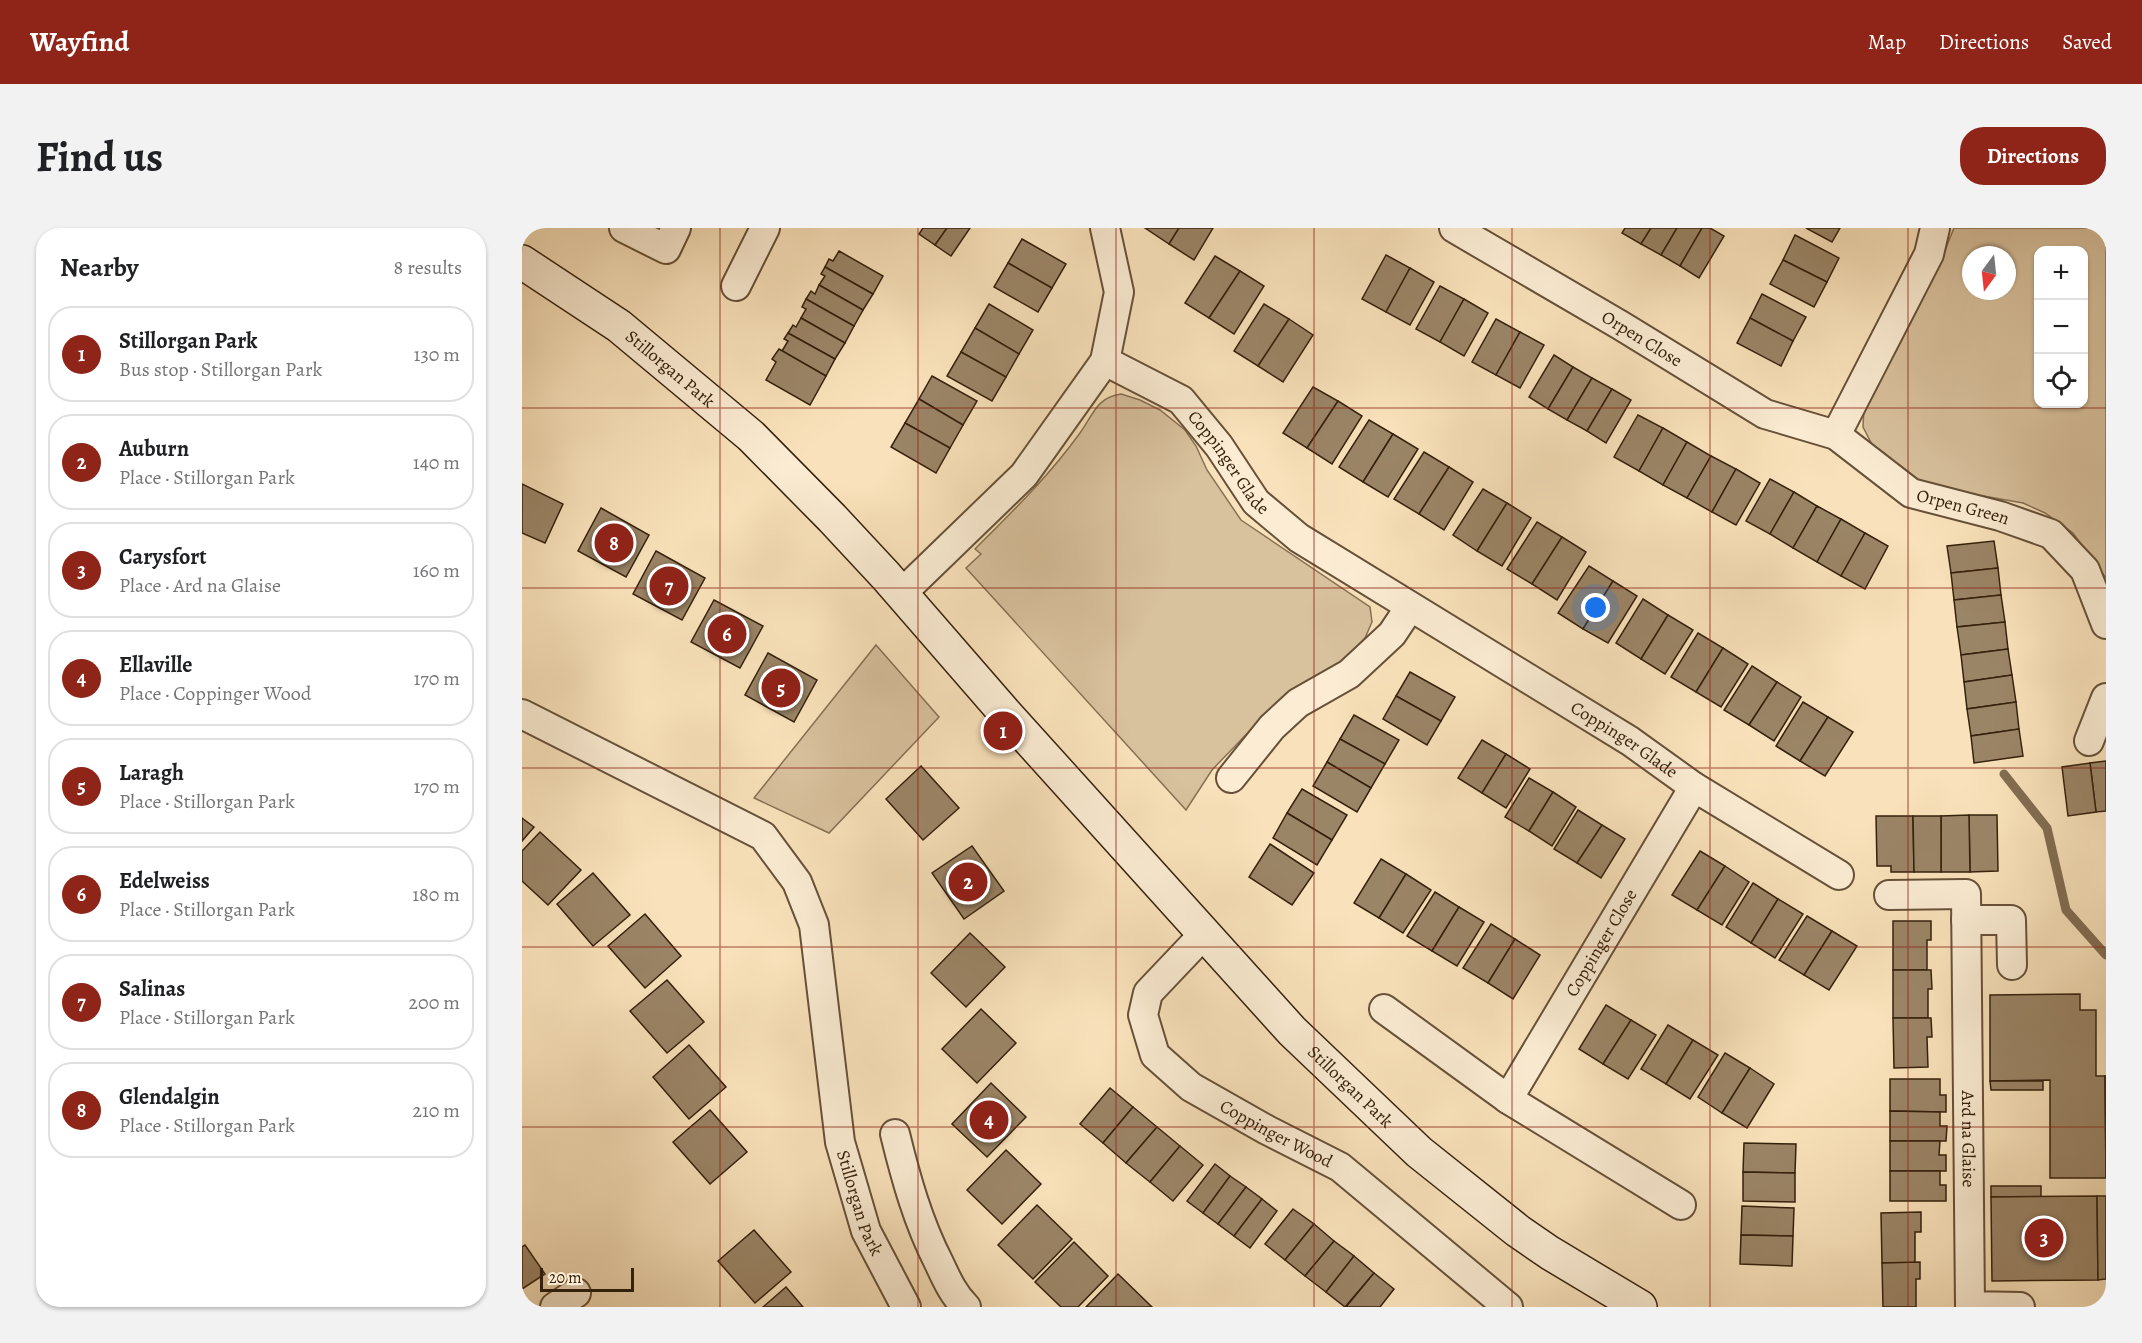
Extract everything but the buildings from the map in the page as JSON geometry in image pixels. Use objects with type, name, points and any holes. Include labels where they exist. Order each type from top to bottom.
[{"type":"main road","name":"Stillorgan Park","points":[[522,262],[619,326],[752,436],[832,518],[901,594],[1292,1031],[1419,1152],[1518,1231],[1627,1304]]},
{"type":"street","points":[[624,228],[666,249],[676,228]]},
{"type":"street","points":[[736,286],[765,228]]},
{"type":"street","points":[[901,594],[1023,475],[1105,361],[1119,292],[1105,228]]},
{"type":"street","name":"Orpen Close","points":[[1454,228],[1620,325],[1765,414],[1836,435]]},
{"type":"street","points":[[1836,435],[1929,254],[1935,228]]},
{"type":"street","name":"Coppinger Glade","points":[[1105,361],[1181,400],[1219,446],[1256,502],[1299,538],[1630,741],[1695,787],[1839,875]]},
{"type":"street","name":"Orpen Green","points":[[1836,435],[1911,493],[2000,516],[2051,534],[2085,570],[2106,624]]},
{"type":"street","points":[[1231,778],[1272,727],[1298,703],[1349,674],[1392,634],[1410,607]]},
{"type":"street","points":[[2089,741],[2106,698]]},
{"type":"street","name":"Stillorgan Park","points":[[522,714],[763,836],[797,882],[814,925],[840,1142],[866,1231],[906,1307]]},
{"type":"street","name":"Coppinger Close","points":[[1508,1099],[1695,787]]},
{"type":"street","name":"Ard na Glaise","points":[[1889,895],[1966,894],[1970,1306],[2020,1307]]},
{"type":"street","points":[[1966,920],[2011,920],[2012,965]]},
{"type":"street","name":"Coppinger Wood","points":[[1204,934],[1148,993],[1143,1016],[1155,1055],[1191,1087],[1267,1130],[1340,1167],[1508,1307]]},
{"type":"street","points":[[1384,1009],[1508,1099],[1681,1205]]},
{"type":"street","points":[[895,1134],[908,1188],[925,1235],[953,1294],[966,1307]]},
{"type":"shaded area","points":[[1954,228],[2106,228],[2106,578],[2073,533],[2045,513],[2023,503],[1921,485],[1878,456],[1863,427],[1864,408],[1937,270]]},
{"type":"shaded area","points":[[1121,394],[1160,410],[1185,430],[1196,446],[1207,470],[1241,520],[1370,607],[1372,622],[1365,638],[1346,659],[1263,717],[1212,770],[1186,810],[966,568],[981,554],[975,549],[1056,464],[1096,408],[1106,399]]},
{"type":"shaded area","points":[[876,645],[939,717],[829,833],[754,798]]},
{"type":"waterway","points":[[2004,774],[2047,828],[2066,910],[2106,955]]},
{"type":"place","name":"Glendalgin","points":[[614,543]]},
{"type":"place","name":"Salinas","points":[[669,586]]},
{"type":"place","name":"Edelweiss","points":[[727,634]]},
{"type":"place","name":"Laragh","points":[[781,688]]},
{"type":"place","name":"Stillorgan Park","points":[[1003,731]]},
{"type":"place","name":"Auburn","points":[[968,882]]},
{"type":"place","name":"Ellaville","points":[[989,1120]]},
{"type":"place","name":"Carysfort","points":[[2044,1238]]}]
